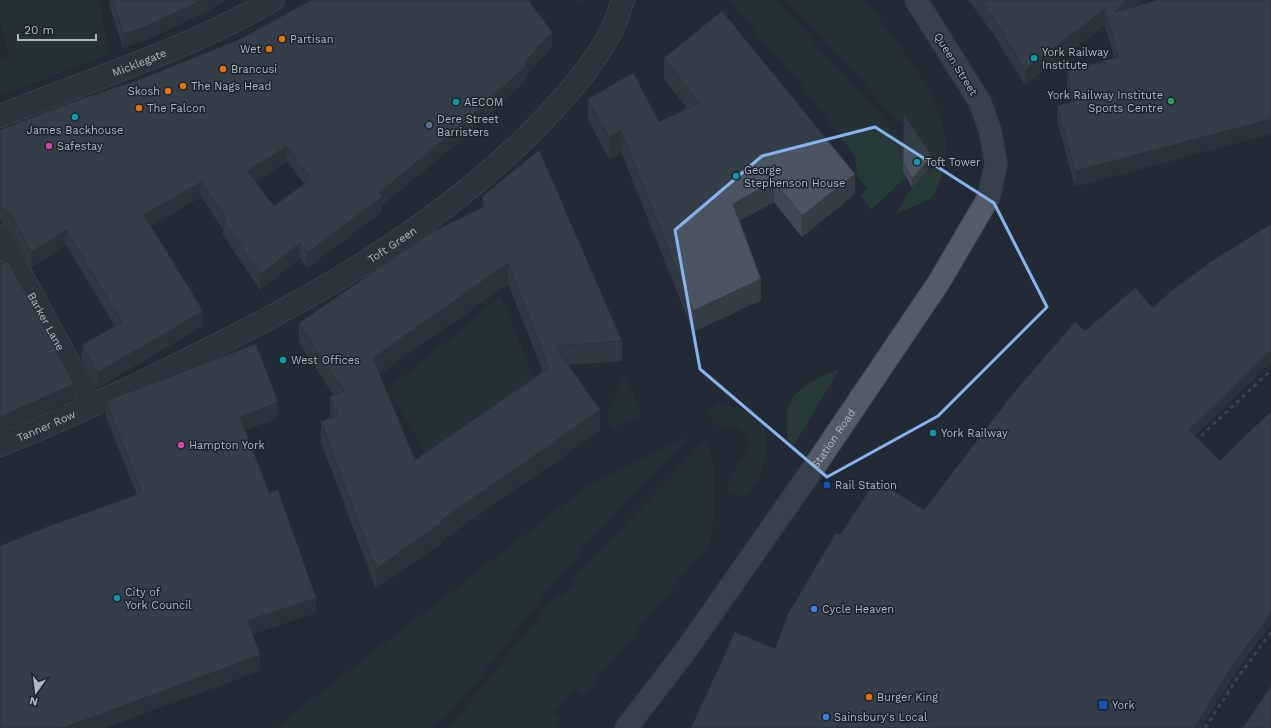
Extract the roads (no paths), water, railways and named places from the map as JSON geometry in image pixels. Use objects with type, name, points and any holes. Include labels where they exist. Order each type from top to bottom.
[{"type":"main road","name":"Queen Street","points":[[916,0],[980,102],[990,130]]},
{"type":"main road","name":"Station Road","points":[[626,728],[684,653],[810,474],[935,288],[965,239],[989,197],[996,163],[990,130]]},
{"type":"street","name":"Micklegate","points":[[0,116],[171,51],[253,12],[273,0]]},
{"type":"street","name":"Toft Green","points":[[92,406],[198,355],[296,304],[404,236],[482,178],[517,148],[574,88],[610,33],[623,0]]},
{"type":"street","name":"Barker Lane","points":[[0,236],[92,406]]},
{"type":"street","name":"Tanner Row","points":[[0,445],[92,406]]},
{"type":"railway","points":[[1191,448],[1202,435],[1271,370]]},
{"type":"railway","points":[[1205,728],[1236,680],[1271,632]]},
{"type":"place","name":"Partisan","points":[[282,39]]},
{"type":"place","name":"Wet","points":[[269,49]]},
{"type":"place","name":"York Railway Institute","points":[[1034,58]]},
{"type":"place","name":"Brancusi","points":[[223,69]]},
{"type":"place","name":"The Nags Head","points":[[183,86]]},
{"type":"place","name":"Skosh","points":[[168,91]]},
{"type":"place","name":"York Railway Institute Sports Centre","points":[[1171,101]]},
{"type":"place","name":"AECOM","points":[[456,102]]},
{"type":"place","name":"The Falcon","points":[[139,108]]},
{"type":"place","name":"James Backhouse","points":[[75,117]]},
{"type":"place","name":"Dere Street Barristers","points":[[429,125]]},
{"type":"place","name":"Safestay","points":[[49,146]]},
{"type":"place","name":"Toft Tower","points":[[917,162]]},
{"type":"place","name":"George Stephenson House","points":[[736,176]]},
{"type":"place","name":"West Offices","points":[[283,360]]},
{"type":"place","name":"York Railway","points":[[933,433]]},
{"type":"place","name":"Hampton York","points":[[181,445]]},
{"type":"place","name":"Rail Station","points":[[827,485]]},
{"type":"place","name":"City of York Council","points":[[117,598]]},
{"type":"place","name":"Cycle Heaven","points":[[814,609]]},
{"type":"place","name":"Burger King","points":[[869,697]]},
{"type":"place","name":"York","points":[[1103,705]]},
{"type":"place","name":"Sainsbury's Local","points":[[826,717]]}]
